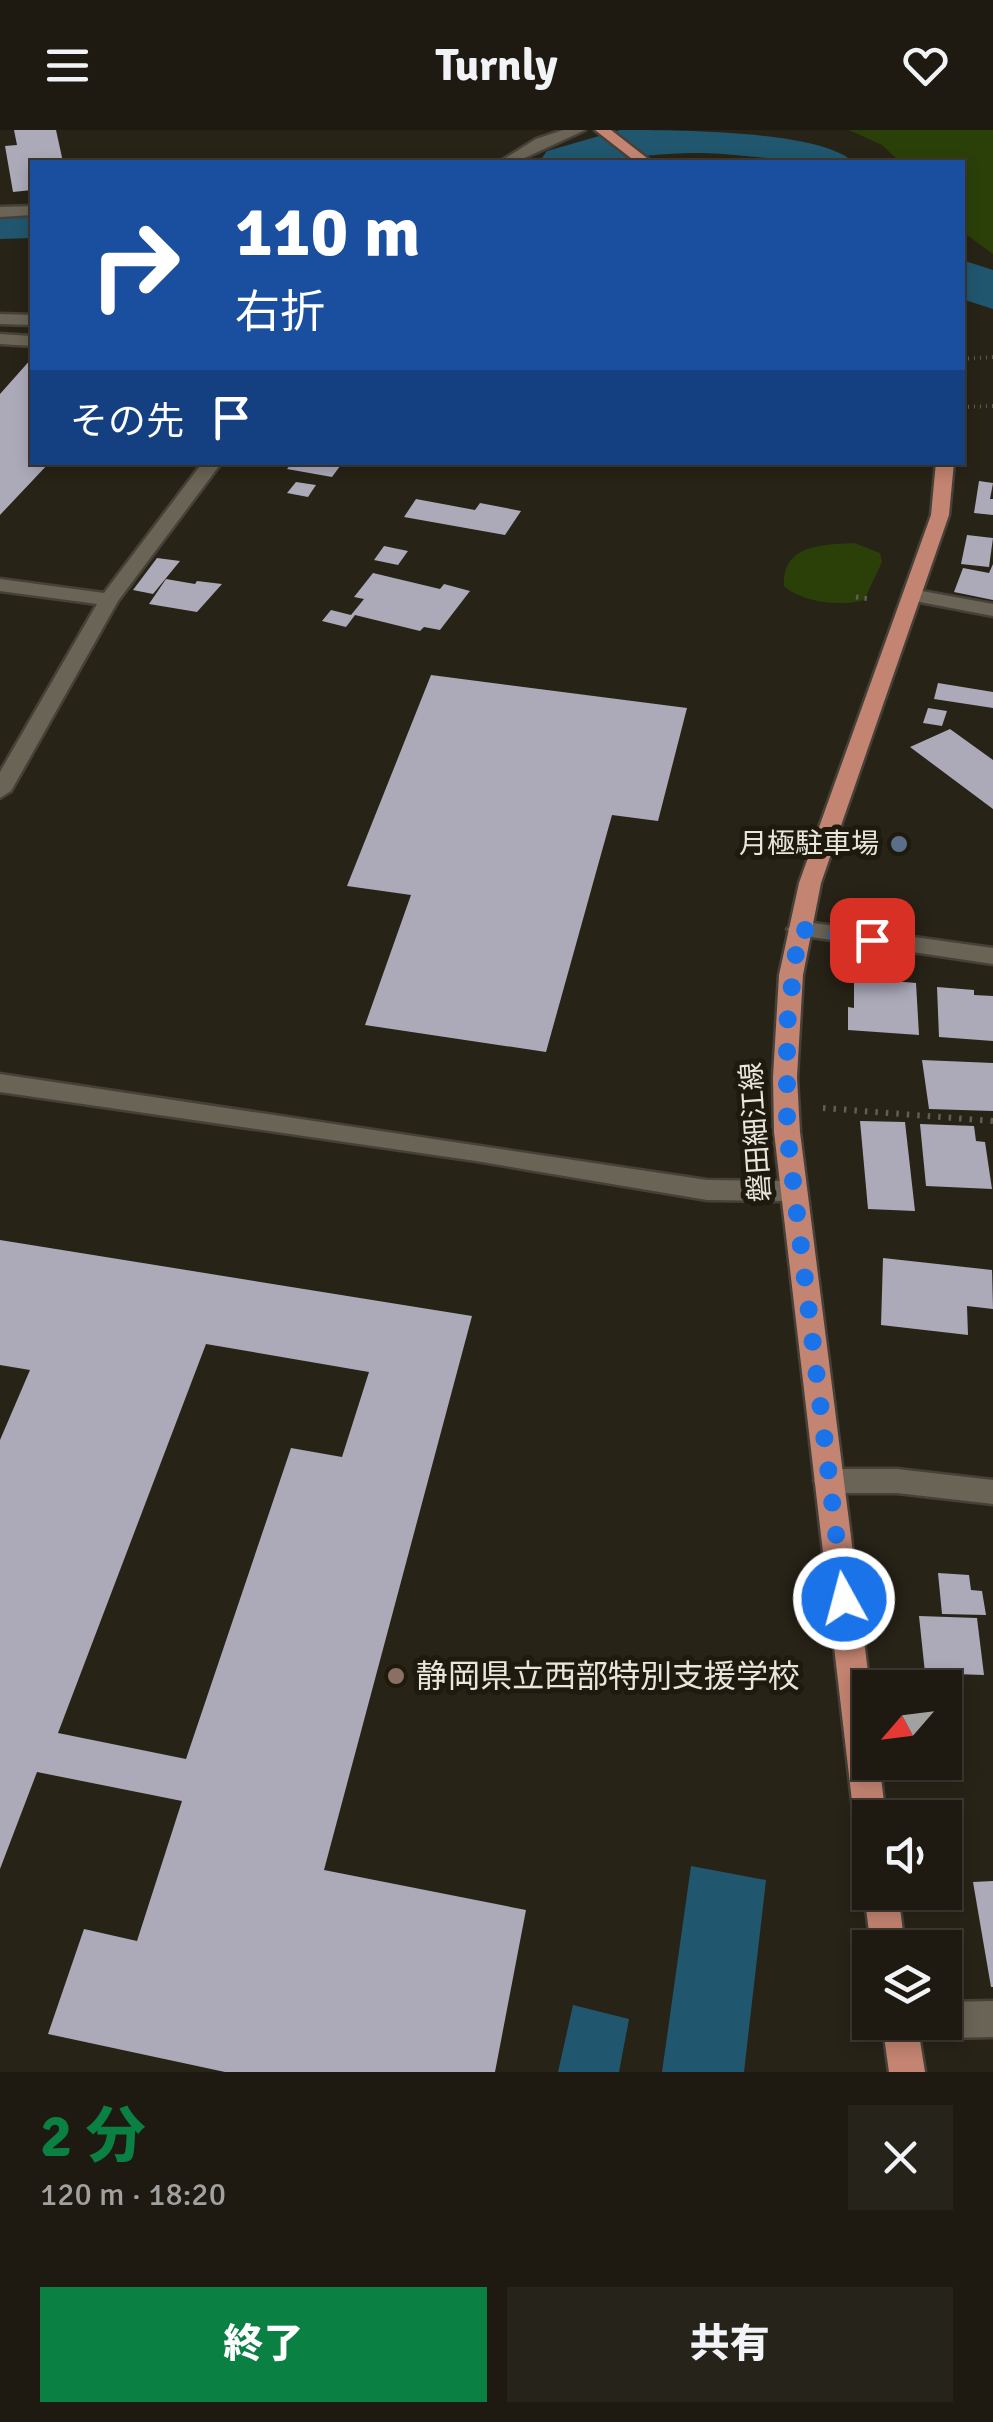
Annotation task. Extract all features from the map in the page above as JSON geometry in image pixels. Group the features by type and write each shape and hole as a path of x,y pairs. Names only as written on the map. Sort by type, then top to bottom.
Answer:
{"main road":[{"path":"605,133 641,160"},
{"name":"磐田細江線","path":"868,1800 794,1191 787,1107 787,1025 799,929 823,840 940,516 945,465"},
{"path":"902,2040 906,2072"}],"street":[{"path":"510,160 541,142 578,130"},
{"path":"0,212 30,212"},
{"path":"0,319 30,320"},
{"path":"0,338 30,341"},
{"path":"0,791 109,600 211,465"},
{"path":"0,585 109,600"},
{"path":"912,596 993,610"},
{"path":"799,929 993,956"},
{"path":"0,1083 476,1152 707,1190 794,1191"},
{"path":"829,1480 993,1492"},
{"path":"962,2020 993,2019"}],"path":[{"path":"965,359 993,357"},
{"path":"965,407 993,406"},
{"path":"856,597 871,599"},
{"path":"787,1107 993,1121"}],"green space":[{"path":"849,130 993,130 993,254 965,233 965,160 898,160 882,145"},
{"path":"854,543 880,553 882,562 864,600 822,602 784,586 785,572 797,554 818,546"}],"water":[{"path":"691,1866 766,1880 744,2072 662,2072"},
{"path":"573,2005 629,2019 619,2072 558,2072"}],"building":[{"path":"14,130 56,130 63,160 30,160 30,190 13,192 5,146 17,145"},
{"path":"30,360 30,465 47,465 0,515 0,394"},
{"path":"290,465 341,465 332,477 287,469"},
{"path":"979,481 993,483 993,515 974,513"},
{"path":"296,482 316,485 308,497 287,493"},
{"path":"416,499 475,510 480,503 521,511 505,535 404,517"},
{"path":"967,535 993,538 989,567 961,564"},
{"path":"384,546 408,551 398,565 374,560"},
{"path":"157,558 180,561 153,594 133,590"},
{"path":"993,564 993,600 954,592 963,568 989,573"},
{"path":"373,573 440,589 444,584 470,591 440,630 424,627 420,631 355,615 346,627 322,621 331,610 351,615 364,599 354,597"},
{"path":"166,579 222,584 197,612 149,604"},
{"path":"431,675 687,708 658,821 612,815 546,1052 365,1025 411,895 347,886"},
{"path":"938,683 993,692 993,708 934,699"},
{"path":"928,708 947,711 942,726 923,723"},
{"path":"950,729 993,760 993,809 910,747"},
{"path":"854,966 879,968 880,980 916,983 919,1035 848,1030 848,1007 854,1008"},
{"path":"937,987 993,996 993,1041 939,1037"},
{"path":"922,1060 993,1063 993,1111 929,1109"},
{"path":"860,1121 905,1122 915,1211 868,1209"},
{"path":"920,1124 974,1126 976,1141 985,1142 992,1189 926,1186"},
{"path":"0,1240 472,1316 324,1870 526,1910 495,2072 225,2072 48,2034 84,1929 137,1941 182,1801 37,1772 0,1869 0,1440 30,1370 0,1365","holes":["206,1344 369,1372 342,1457 291,1448 186,1759 58,1733"]},
{"path":"883,1258 992,1270 993,1309 967,1306 968,1335 881,1325"},
{"path":"938,1573 969,1575 971,1590 982,1591 986,1615 942,1614"},
{"path":"919,1616 977,1618 984,1675 962,1674 962,1670 925,1670"},
{"path":"993,1881 993,1987 991,1987 973,1882"}],"waterway":[{"path":"571,160 625,144 696,138 767,144 821,160"},
{"path":"0,223 30,222"},
{"path":"965,278 993,292"}],"place":[{"name":"月極駐車場","path":"899,844"},
{"name":"静岡県立西部特別支援学校","path":"396,1676"}],"route":[{"path":"844,1599 787,1132 787,1025 799,929 872,940"}]}
